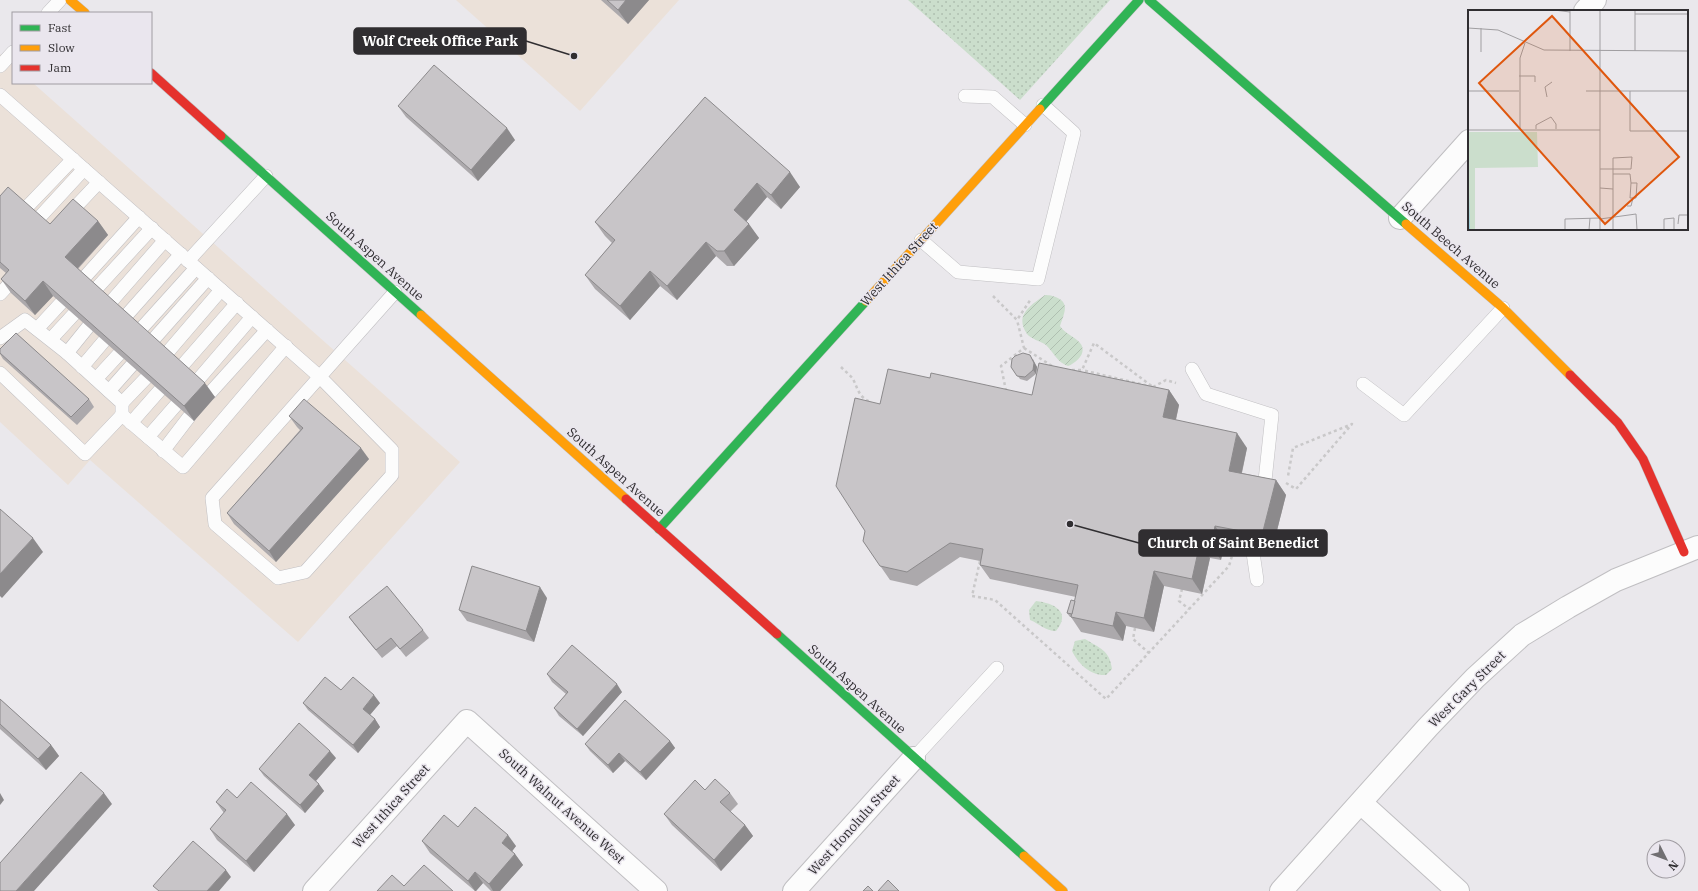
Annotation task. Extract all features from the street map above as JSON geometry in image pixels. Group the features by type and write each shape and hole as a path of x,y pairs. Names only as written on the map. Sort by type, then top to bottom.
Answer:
{"street":[{"path":"70,0 83,12"},
{"name":"West Ithica Street","path":"659,529 1139,0"},
{"name":"South Beech Avenue","path":"1149,0 1503,308 1618,423 1643,459 1691,549"},
{"path":"1586,10 1595,0"},
{"name":"South Aspen Avenue","path":"152,74 1063,891"},
{"path":"1400,218 1468,142"},
{"name":"West Gary Street","path":"1281,891 1475,678 1522,635 1568,606 1616,580 1691,549"},
{"name":"West Ithica Street","path":"314,891 468,720"},
{"name":"South Walnut Avenue West","path":"468,720 656,891"},
{"name":"West Honolulu Street","path":"794,891 914,758"},
{"path":"1361,803 1458,891"}],"lane":[{"path":"49,12 60,0"},
{"path":"0,66 12,53"},
{"path":"0,94 286,346 320,377 392,450 392,475 304,572 278,578 215,524 212,498 320,377 395,292"},
{"path":"965,96 993,96 1025,126"},
{"path":"921,240 958,272 1038,279 1074,133 1043,105"},
{"path":"26,208 73,159"},
{"path":"38,219 84,169"},
{"path":"125,317 188,261 266,176"},
{"path":"58,226 99,182"},
{"path":"84,279 139,217"},
{"path":"96,290 152,228"},
{"path":"110,303 165,240"},
{"path":"140,330 188,261"},
{"path":"152,341 208,278"},
{"path":"0,294 13,280"},
{"path":"167,354 222,290"},
{"path":"37,329 61,303"},
{"path":"181,367 237,303"},
{"path":"1363,384 1404,415 1503,308"},
{"path":"51,339 74,314"},
{"path":"197,381 252,317"},
{"path":"0,338 25,320 51,339 109,391 125,413 148,437 182,467 286,346"},
{"path":"67,353 88,327"},
{"path":"210,393 267,330"},
{"path":"82,367 104,341"},
{"path":"96,379 119,354"},
{"path":"109,391 132,365"},
{"path":"1192,369 1206,394 1272,415 1265,484"},
{"path":"0,373 85,454 125,413 160,390"},
{"path":"125,413 146,378"},
{"path":"148,437 176,405"},
{"path":"163,451 189,416"},
{"path":"1252,546 1257,580"},
{"path":"914,758 997,668"}],"path":[{"path":"1018,320 1024,348 1057,370"},
{"path":"1082,370 1094,343 1153,387"},
{"path":"1006,394 1002,366 1024,348"},
{"path":"841,367 852,378 856,389 865,400 874,404"},
{"path":"1070,370 1082,370 1153,387 1166,380 1175,382 1179,388"},
{"path":"1265,484 1286,483 1296,489 1352,424 1293,448 1286,483"},
{"path":"980,561 972,596 995,600 1106,699 1229,566 1232,554"},
{"path":"1182,589 1179,601 1190,609"},
{"path":"1135,628 1133,639 1149,653"}],"shaded area":[{"path":"456,0 679,0 580,111"},
{"path":"0,54 12,64 12,84 34,84 460,462 298,642 90,460 68,485 0,422"}],"green space":[{"path":"908,0 1110,0 1020,100"},
{"path":"1045,295 1054,296 1062,301 1065,309 1060,326 1081,344 1083,352 1079,359 1068,366 1058,360 1046,345 1029,336 1023,327 1022,321 1026,311"},
{"path":"1036,601 1049,604 1059,610 1062,619 1056,631 1046,629 1030,620 1029,610"},
{"path":"1085,639 1103,650 1109,658 1112,669 1106,675 1095,674 1081,665 1072,651 1075,641"}],"building":[{"path":"607,0 626,0 618,10"},
{"path":"434,65 507,128 471,170 398,106"},
{"path":"705,97 790,172 771,195 757,183 734,210 749,224 724,251 717,251 706,242 667,286 650,271 620,306 585,275 615,240 595,222"},
{"path":"8,187 50,224 73,199 98,221 65,257 205,383 184,406 43,281 25,301 1,279 9,270 0,262 0,196"},
{"path":"16,333 89,399 71,417 0,353 0,349"},
{"path":"1023,353 1030,355 1034,363 1033,370 1025,377 1017,376 1011,367 1012,359"},
{"path":"1039,363 1169,390 1163,417 1237,433 1229,471 1276,480 1262,535 1215,526 1211,546 1200,543 1192,579 1154,571 1144,618 1116,612 1113,626 1071,617 1078,585 980,565 983,549 950,543 907,572 880,566 863,541 865,531 836,486 855,398 880,404 888,369 930,378 931,373 1032,395"},
{"path":"304,399 361,448 269,551 227,513 303,428 289,416"},
{"path":"0,509 33,538 0,574"},
{"path":"472,566 540,587 526,631 459,610"},
{"path":"387,586 423,630 400,649 391,638 376,650 349,617"},
{"path":"1071,600 1075,601 1072,614 1067,613"},
{"path":"572,645 617,684 577,729 554,708 568,692 547,674"},
{"path":"325,677 341,690 353,677 374,695 363,709 375,719 353,745 303,703"},
{"path":"0,699 51,745 38,759 0,724"},
{"path":"625,700 670,741 640,772 619,753 608,765 585,744"},
{"path":"299,723 330,751 309,775 319,784 300,805 259,769"},
{"path":"81,772 104,793 16,891 0,891 0,863"},
{"path":"715,779 730,793 720,802 745,825 714,860 664,814 695,780 705,790"},
{"path":"251,782 287,814 246,861 210,829 226,810 216,802 227,789 237,798"},
{"path":"475,807 508,835 502,843 515,854 489,884 475,872 468,881 422,841 444,815 458,827"},
{"path":"193,841 226,870 207,891 159,891 153,886"},
{"path":"424,865 453,891 377,891 392,875 404,886"},
{"path":"888,880 899,891 878,891"},
{"path":"868,886 873,891 863,891"}],"traffic: fast":[{"path":"1040,109 1139,0"},
{"path":"1149,0 1406,224"},
{"path":"221,136 421,315"},
{"path":"659,529 866,301"},
{"path":"777,634 1024,856"}],"traffic: slow":[{"path":"70,0 84,12"},
{"path":"866,301 1040,109"},
{"path":"1406,224 1503,308 1570,375"},
{"path":"421,315 626,499"},
{"path":"1024,856 1063,891"}],"traffic: jam":[{"path":"152,74 221,136"},
{"path":"1570,375 1618,423 1643,459 1684,552"},
{"path":"626,499 777,634"}],"place":[{"name":"Wolf Creek Office Park","path":"574,56"},
{"name":"Church of Saint Benedict","path":"1070,524"}]}
